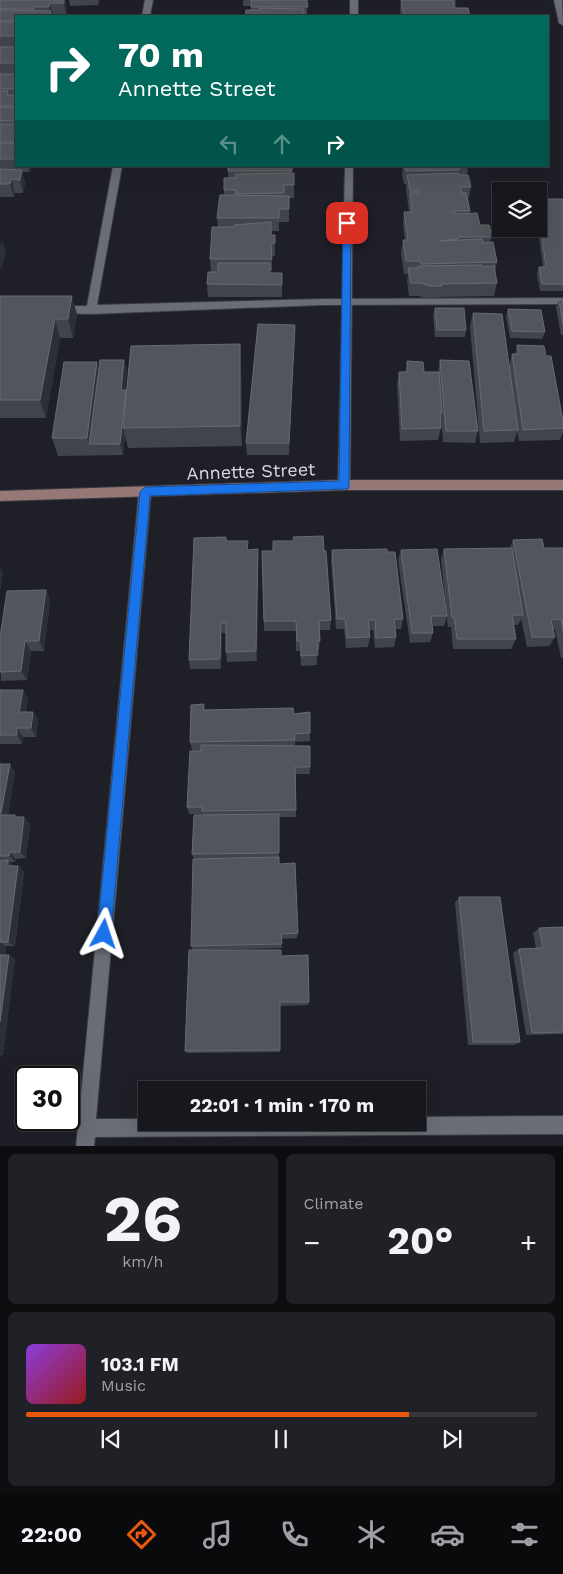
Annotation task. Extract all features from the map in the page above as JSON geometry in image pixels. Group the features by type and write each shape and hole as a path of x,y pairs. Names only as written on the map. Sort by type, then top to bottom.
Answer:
{"street":[{"path":"146,15 148,0"},
{"path":"354,0 354,15"},
{"path":"558,0 563,23"},
{"path":"92,310 118,167"},
{"path":"344,486 349,167"},
{"path":"46,310 346,302 563,301"},
{"name":"Annette Street","path":"0,496 344,486 563,485"},
{"path":"85,1146 145,492"},
{"path":"86,1128 563,1125"}],"building":[{"path":"0,0 64,0 64,3 50,3 49,7 34,7 34,9 0,9"},
{"path":"251,0 307,0 308,7 251,7"},
{"path":"401,0 453,0 455,8 468,8 470,15 404,15"},
{"path":"260,8 304,9 304,15 245,15 246,10 259,10"},
{"path":"0,10 51,11 50,15 15,15 15,21 0,21"},
{"path":"0,22 15,22 15,36 0,36"},
{"path":"0,47 15,47 15,63 0,63"},
{"path":"0,74 15,74 15,89 0,89"},
{"path":"0,91 8,91 7,95 15,95 15,106 0,106"},
{"path":"0,107 15,107 15,121 0,121"},
{"path":"0,124 15,124 15,142 0,142"},
{"path":"0,143 15,143 15,159 0,159"},
{"path":"228,167 292,167 292,171 228,171"},
{"path":"405,167 459,167 459,170 406,171"},
{"path":"0,169 22,170 20,180 11,179 10,184 0,184"},
{"path":"294,173 294,185 284,185 284,193 235,194 236,190 224,190 224,178 236,178 236,174"},
{"path":"458,173 459,175 468,175 471,187 461,187 462,193 466,193 470,211 452,211 456,214 477,213 480,225 489,225 492,237 460,237 440,241 482,239 483,243 493,242 497,262 421,264 420,261 406,261 403,240 408,240 404,212 412,212 410,193 419,193 419,191 410,191 407,175"},
{"path":"220,195 289,196 289,209 279,209 279,218 217,218"},
{"path":"547,199 563,199 563,284 542,284 539,267 546,267 542,237 547,237"},
{"path":"271,222 271,235 275,235 275,243 271,243 272,259 210,259 212,227 234,227 234,225"},
{"path":"218,263 270,263 270,273 282,273 282,285 207,284 208,272 218,272"},
{"path":"482,265 482,267 494,266 497,283 441,284 442,286 430,286 421,283 411,283 408,268 418,268 418,266"},
{"path":"0,296 72,296 68,319 55,319 40,400 0,400"},
{"path":"559,300 563,300 563,325"},
{"path":"435,308 464,308 466,330 437,330"},
{"path":"508,309 541,310 545,332 512,331"},
{"path":"473,313 502,314 518,430 484,431"},
{"path":"258,324 295,325 289,443 246,443"},
{"path":"240,344 240,426 123,428 131,346"},
{"path":"517,345 544,346 546,356 551,356 563,428 523,430 512,354 519,354"},
{"path":"100,360 124,360 121,390 126,390 120,444 89,444"},
{"path":"440,360 469,361 478,431 446,431"},
{"path":"407,361 423,362 424,372 439,372 442,413 440,412 441,428 402,429 399,372 408,372"},
{"path":"64,362 97,362 87,438 52,438"},
{"path":"323,536 324,551 326,551 331,620 319,621 320,641 317,641 318,655 301,656 301,641 297,641 296,621 264,621 262,551 273,551 273,541 294,541 293,537"},
{"path":"226,537 226,541 248,541 247,550 258,549 256,651 226,652 226,623 221,623 220,659 189,660 194,538"},
{"path":"542,539 544,548 563,548 563,631 561,619 551,620 555,637 532,637 513,540"},
{"path":"512,548 523,615 512,615 516,639 457,639 454,617 452,617 444,549"},
{"path":"387,549 387,552 395,552 403,619 394,619 396,637 376,638 375,620 368,620 370,637 347,638 345,619 337,619 332,550"},
{"path":"437,549 447,616 431,616 433,633 412,633 401,550"},
{"path":"46,590 39,641 25,641 21,671 0,672 0,637 7,591"},
{"path":"0,690 23,690 19,712 33,712 31,728 17,728 17,735 0,735"},
{"path":"204,704 203,710 293,708 294,714 310,712 310,733 294,734 295,740 190,742 191,705"},
{"path":"201,745 310,746 310,767 295,767 296,810 202,811 202,807 187,807 190,751 201,751"},
{"path":"0,764 10,764 1,813 0,813"},
{"path":"279,814 279,853 192,854 194,815"},
{"path":"0,815 24,817 20,852 10,852 9,856 0,856"},
{"path":"279,857 279,864 295,863 298,933 281,934 282,944 191,946 193,859"},
{"path":"8,860 8,866 18,866 8,942 0,942 0,861"},
{"path":"459,897 500,897 520,1042 473,1042"},
{"path":"563,927 563,1032 532,1033 519,949 543,948 539,928"},
{"path":"189,950 281,950 281,956 308,955 309,1002 280,1002 280,1050 185,1051"},
{"path":"0,955 9,955 0,1022"}],"route":[{"path":"104,934 145,492 344,486 347,223"}]}
